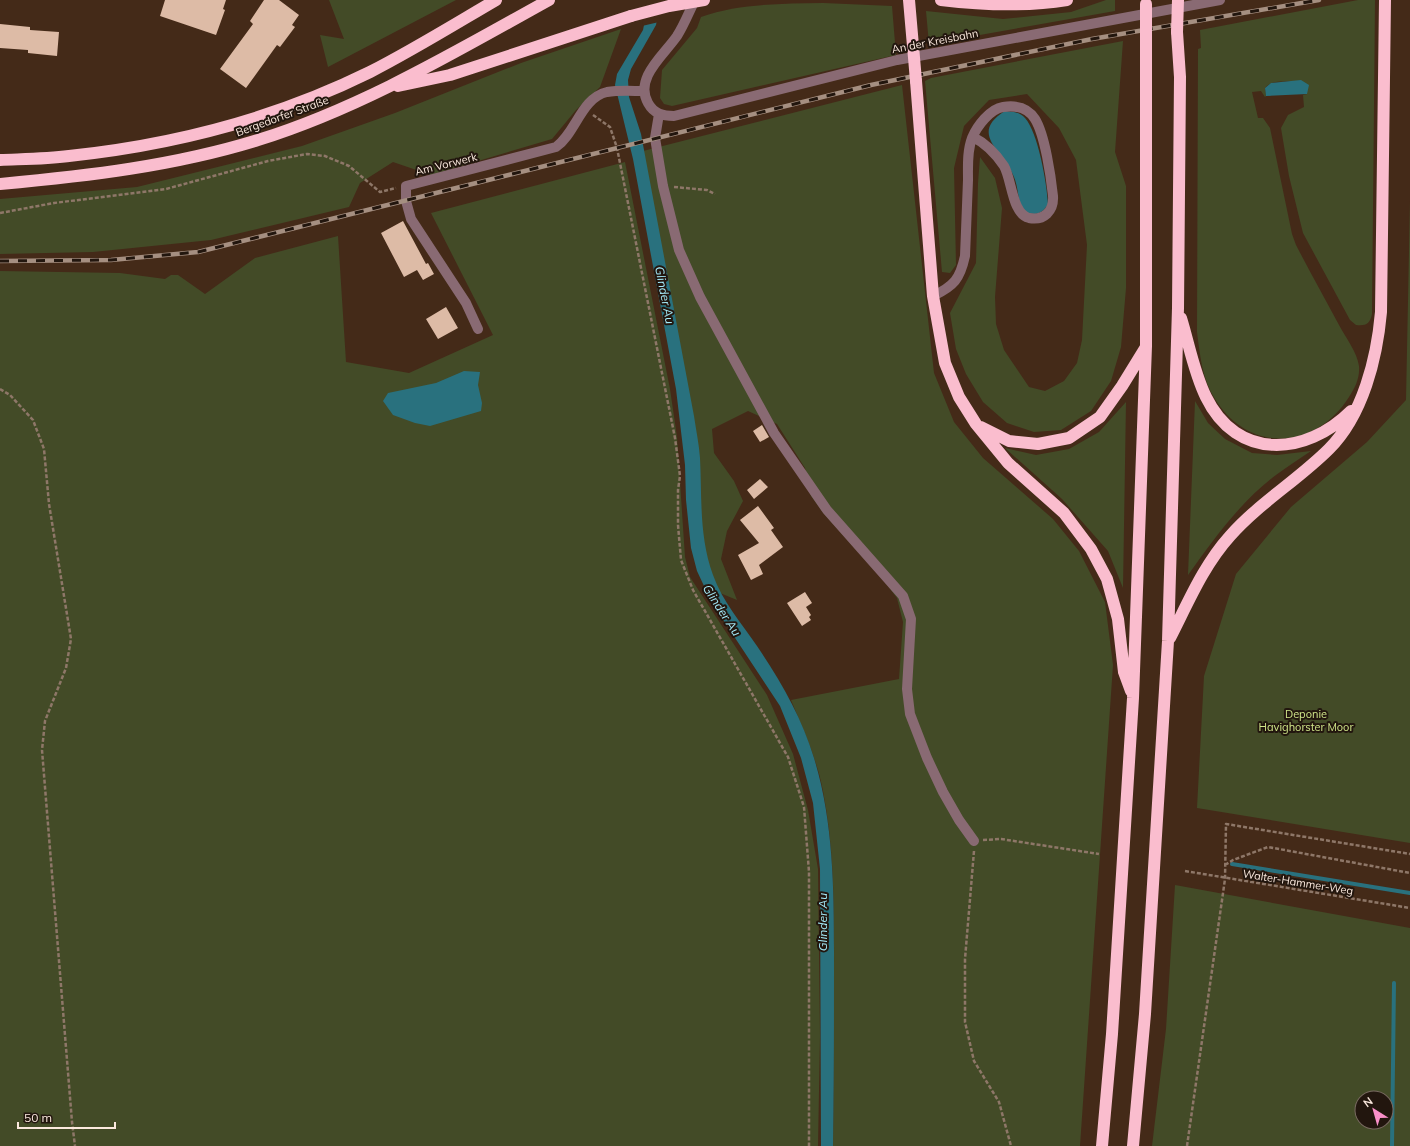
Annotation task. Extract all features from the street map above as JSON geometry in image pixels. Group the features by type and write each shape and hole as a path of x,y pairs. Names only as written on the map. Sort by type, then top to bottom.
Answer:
{"highway":[{"name":"Bergedorfer Straße","path":"0,160 69,156 99,152 159,143 225,127 301,101 370,72 496,0"},
{"name":"Bergedorfer Straße","path":"0,184 121,171 211,152 258,140 293,128 385,89 549,0"},
{"path":"385,89 450,75 631,16 669,6 704,0"},
{"path":"909,0 933,296 945,363 959,397 976,424 1008,463 1064,513 1091,549 1107,579 1118,619 1124,672 1134,698"},
{"path":"941,0 1014,5 1042,4 1067,0"},
{"path":"1133,1146 1146,1014 1168,641 1178,308 1180,77 1177,32 1178,0"},
{"path":"1168,641 1211,559 1229,537 1249,516 1329,449 1341,436 1356,406 1374,363 1381,312 1385,0"},
{"path":"1102,1146 1112,1034 1134,698 1146,346 1146,2"},
{"path":"1178,308 1206,397 1224,423 1241,436 1253,442 1280,446 1308,440 1335,425 1356,406"},
{"path":"976,424 1009,441 1038,444 1069,438 1100,417 1122,386 1146,346"}],"street":[{"path":"695,0 677,36 652,69 644,91 650,107 659,114 655,138 663,186 682,256 700,297 774,433 827,510 903,596 911,619 907,688 910,714 927,758 943,792 959,820 974,840"},
{"name":"An der Kreisbahn","path":"659,114 674,116 897,60 1220,0"},
{"name":"Am Vorwerk","path":"478,329 466,303 411,219 406,201 406,186 556,147 569,135 584,110 600,95 614,91 644,91"},
{"path":"933,296 949,289 962,271 966,256 969,155 973,136 989,115 1001,107 1014,105 1024,109 1035,119 1048,164 1053,198 1052,208 1048,215 1037,219 1027,218 1020,214 1017,209 1010,180 1004,166 982,142 973,136"}],"path":[{"path":"584,110 598,117 610,127 617,148 676,446 680,476 678,490 678,525 681,560 693,590 788,757 804,807 809,872 809,1146"},
{"path":"0,213 54,203 166,189 268,161 307,154 325,156 349,166 380,192 406,186"},
{"path":"663,186 707,190 715,194"},
{"path":"0,389 10,395 33,420 44,449 49,504 71,639 66,668 45,721 42,750 75,1146"},
{"path":"1187,1146 1225,879 1226,824 1410,854"},
{"path":"1011,1146 1000,1102 974,1061 965,1022 965,959 974,840 1001,839 1098,854"},
{"path":"1225,865 1233,860 1268,847 1410,873"},
{"name":"Walter-Hammer-Weg","path":"1185,871 1225,879 1410,908"}],"green space":[{"path":"329,0 456,0 328,67 320,35 344,39"},
{"path":"1106,0 1115,0 1115,11 929,44 926,11 1003,19 1071,12"},
{"path":"1358,0 1375,0 1372,314 1367,324 1356,325 1350,320 1303,233 1289,176 1281,128 1288,115 1304,107 1303,95 1307,94 1291,81 1277,82 1267,85 1265,88 1265,97 1261,91 1252,92 1258,118 1263,118 1270,128 1292,234 1296,245 1354,350 1359,366 1357,383 1349,397 1335,415 1318,428 1300,436 1282,438 1263,436 1245,429 1229,417 1215,399 1207,383 1201,358 1197,332 1198,49 1201,48 1200,30"},
{"path":"823,3 892,6 896,55 672,106 664,104 660,98 662,70 697,28 701,17 731,9 761,5"},
{"path":"621,29 600,87 576,110 552,139 431,175 393,162 360,183 349,207 211,240 93,252 0,254 0,199 137,187 302,146 395,113 521,63"},
{"path":"1123,41 1115,152 1126,186 1126,288 1121,347 1111,381 1091,411 1061,430 1034,432 1007,423 983,402 966,374 956,349 950,313 976,263 980,157 995,178 1002,208 995,297 996,324 1004,350 1029,387 1045,391 1064,381 1077,363 1082,340 1087,245 1076,160 1059,128 1027,94 989,100 964,126 954,168 956,265 950,273 942,272 925,81 931,78"},
{"path":"902,85 934,373 954,422 983,458 1053,519 1079,551 1105,602 1113,665 1080,1146 833,1146 834,930 830,837 823,791 817,767 791,700 899,679 903,622 897,598 884,581 824,514 811,496 805,468 777,424 748,411 712,429 714,453 734,481 743,501 727,531 721,559 737,600 720,593 703,562 698,477 643,151"},
{"path":"625,162 670,389 677,437 685,557 690,577 767,695 793,754 808,810 818,869 820,1036 818,1146 0,1146 0,271 120,273 165,279 171,275 178,275 205,294 255,258 338,236 346,362 409,373 493,335 431,213"},
{"name":"Deponie Havighorster Moor","path":"1410,201 1410,843 1197,808 1204,676 1236,574 1291,507 1367,442 1406,400"},
{"path":"1195,401 1208,423 1225,439 1252,453 1277,455 1311,451 1276,475 1239,509 1188,575"},
{"path":"1126,402 1123,588 1108,551 1062,499 1005,448 1036,455 1069,449 1099,432"},
{"path":"1175,885 1410,928 1410,1146 1152,1146 1166,1029"}],"water":[{"name":"Glinder Au","path":"649,0 661,0 656,25 631,69 628,80 629,97 641,134 694,416 700,458 702,517 705,546 717,585 733,612 774,673 797,714 814,758 826,810 832,863 834,917 833,1146 821,1146 820,869 813,803 801,758 780,706 712,603 697,571 691,548 686,500 685,465 676,389 633,159 615,85 617,74 643,30"},
{"path":"1301,80 1309,85 1307,94 1266,96 1265,88 1271,83"},
{"path":"1005,111 1019,113 1025,118 1030,125 1038,146 1044,172 1048,204 1041,212 1036,214 1025,212 1022,208 1014,177 992,143 989,135 989,127 994,119"},
{"path":"464,371 480,372 478,385 482,403 481,411 430,426 415,423 393,415 383,401 388,393 436,383"}],"pier":[{"path":"647,0 663,0 659,22 642,26"}],"building":[{"path":"165,0 226,0 223,9 225,10 216,35 160,16"},
{"path":"264,0 279,0 299,15 292,25 295,27 280,47 277,45 246,88 220,69 253,24 250,21"},
{"path":"0,24 30,27 30,30 59,32 57,56 28,53 28,50 0,48"},
{"path":"403,221 426,264 428,263 434,274 423,280 417,270 404,277 381,233"},
{"path":"446,307 458,328 438,339 426,319"},
{"path":"762,425 769,437 760,442 753,431"},
{"path":"760,479 768,487 754,499 747,490"},
{"path":"758,506 774,528 771,530 783,547 759,565 763,574 751,580 738,555 759,543 740,520"},
{"path":"805,592 812,603 806,607 811,615 809,617 811,620 802,626 787,603"}],"waterway":[{"path":"1232,864 1410,893"},
{"path":"1392,1146 1394,983"}],"railway":[{"path":"0,261 111,260 198,252 871,85 1092,39 1319,0"}]}
